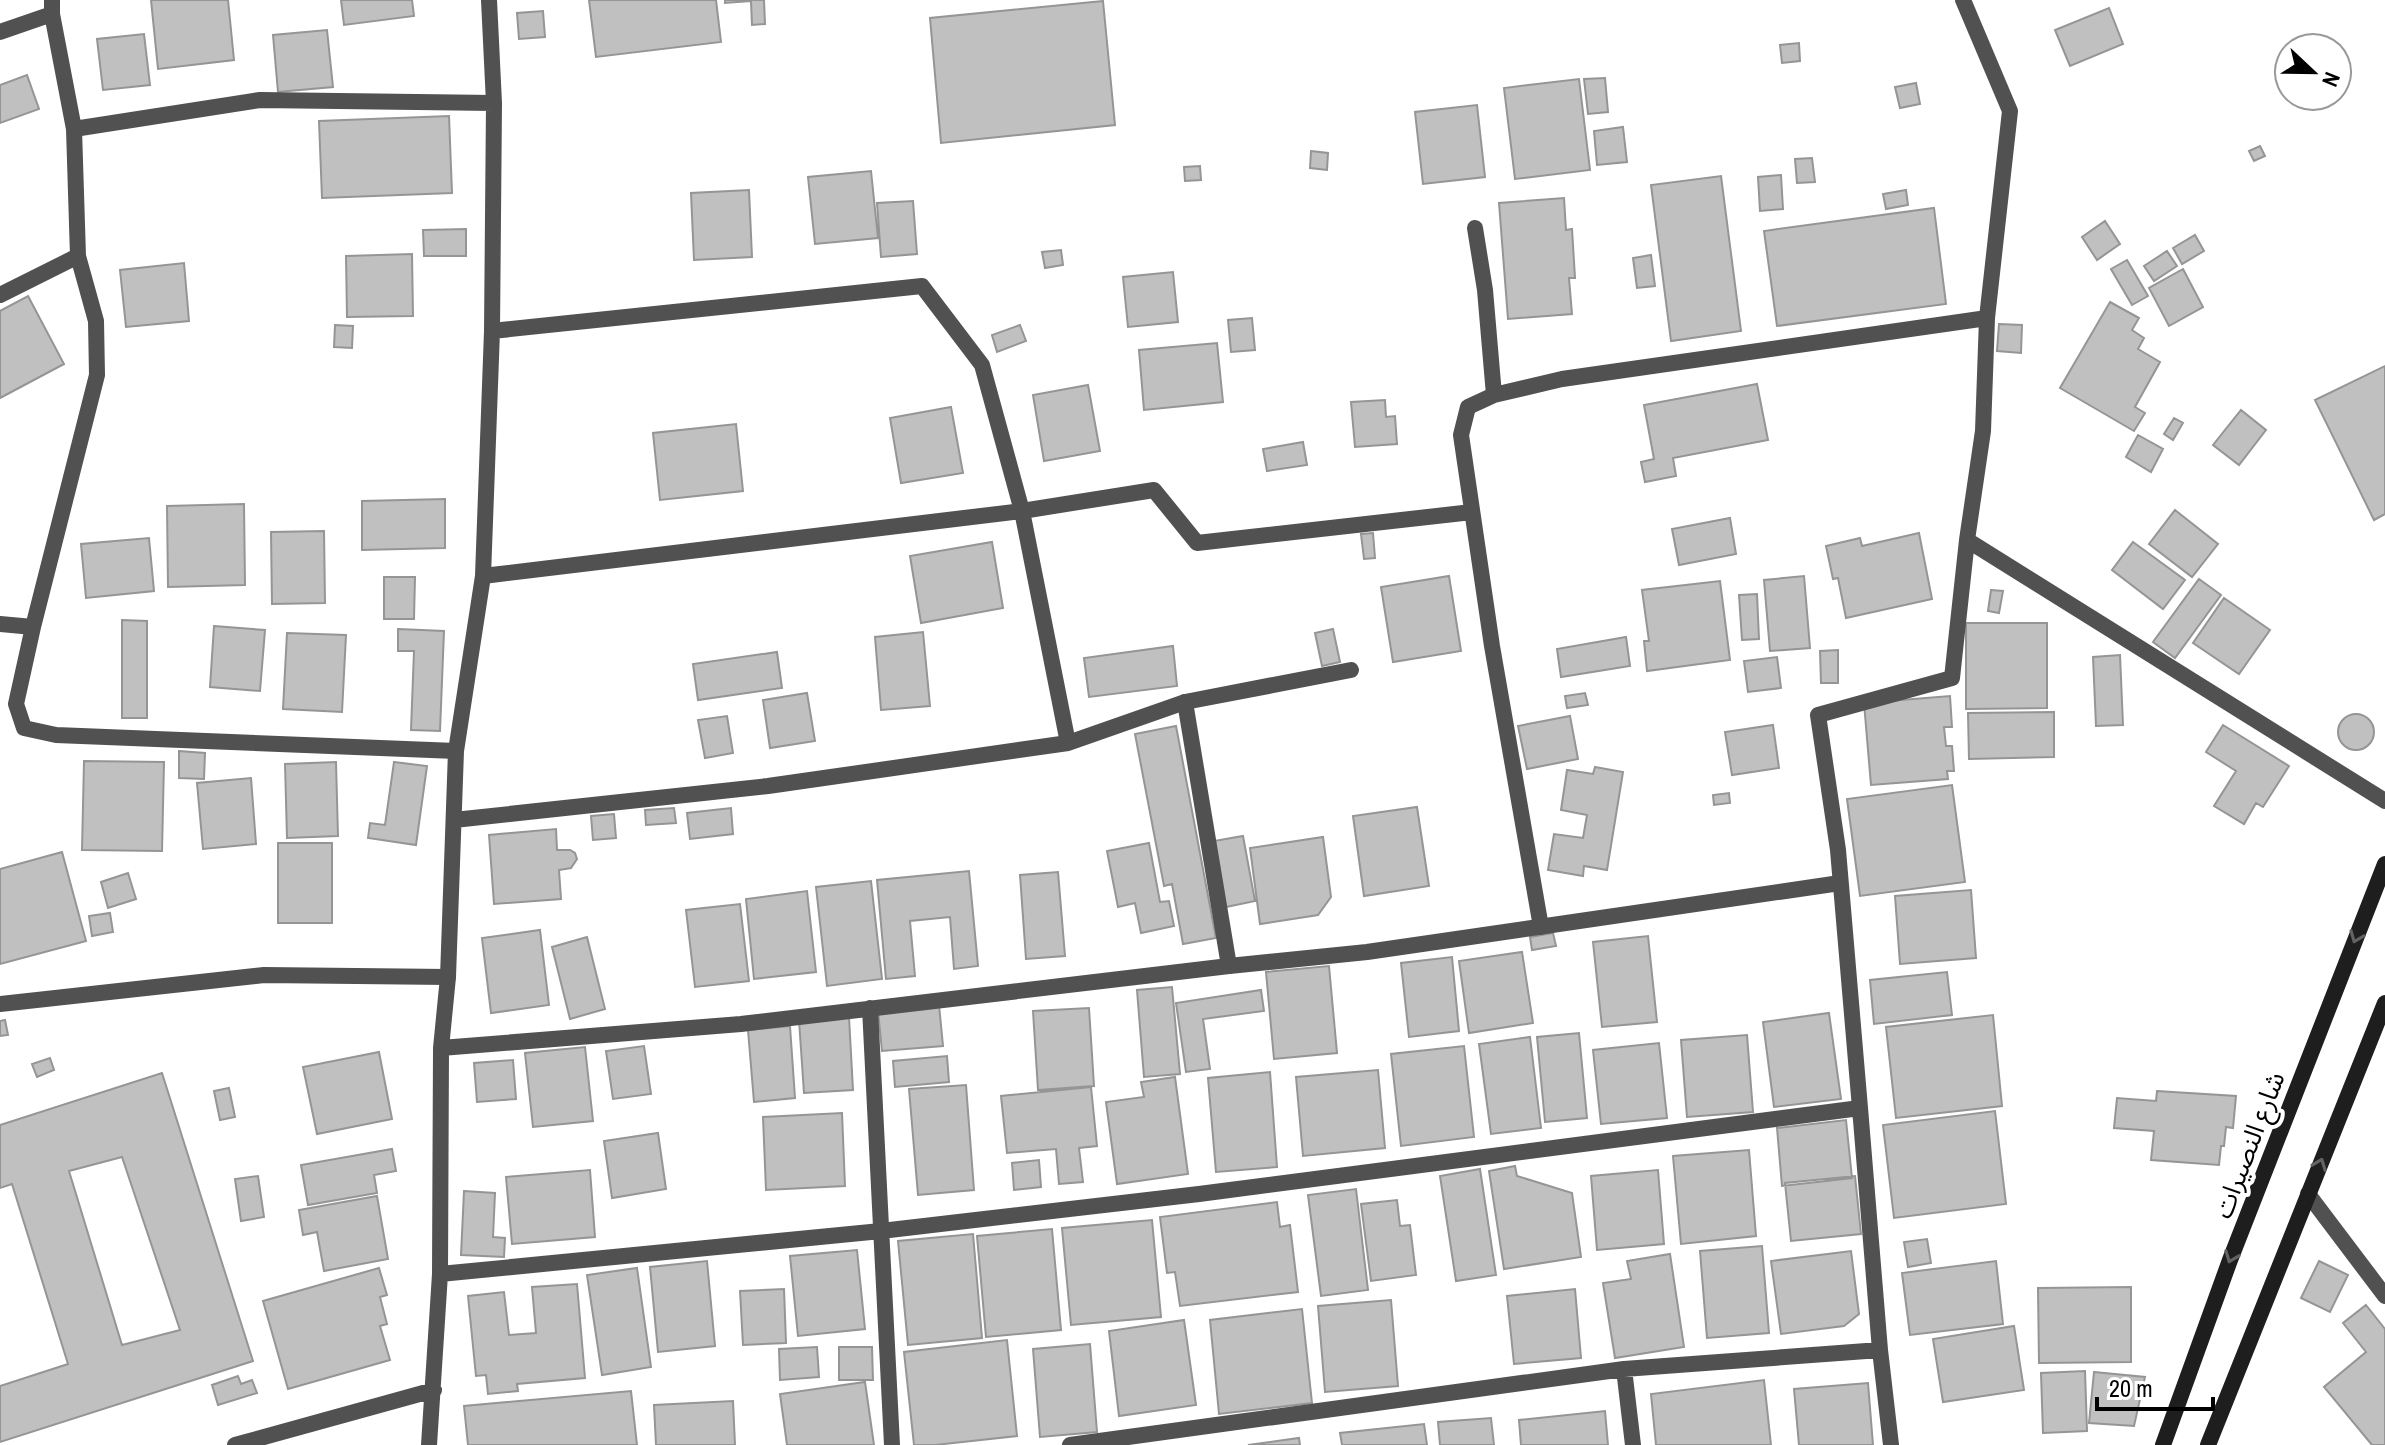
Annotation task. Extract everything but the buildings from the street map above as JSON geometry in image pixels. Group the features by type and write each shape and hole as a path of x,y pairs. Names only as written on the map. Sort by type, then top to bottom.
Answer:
{"main road":[{"name":"شارع النصيرات","path":"2163,1445 2230,1260 2385,864"},
{"path":"2208,1445 2385,1003"}],"street":[{"path":"429,1445 440,1274 441,1048 448,977 456,751 483,576 492,331 494,103 489,0"},
{"path":"1891,1445 1840,883 1818,715 1952,678 1983,431 1987,318 2010,111 1963,0"},
{"path":"0,32 52,7 74,129 78,256 96,321 97,375 16,704 24,728 56,735 456,751"},
{"path":"74,129 260,100 494,103"},
{"path":"1475,228 1485,290 1494,395"},
{"path":"0,295 78,256"},
{"path":"492,331 922,286 982,365 1022,511 1068,743"},
{"path":"1541,927 1492,646 1461,435 1468,407 1494,395 1562,379 1987,318"},
{"path":"483,576 1022,511 1154,490 1197,543 1472,512"},
{"path":"1967,540 2385,801"},
{"path":"0,624 33,627"},
{"path":"454,820 768,786 1068,743 1185,702 1351,670"},
{"path":"1185,702 1229,966"},
{"path":"441,1048 741,1024 1367,952 1840,883"},
{"path":"0,1004 264,975 448,977"},
{"path":"870,1008 892,1445"},
{"path":"440,1274 881,1231 1199,1194 1860,1108"},
{"path":"2308,1194 2385,1296"},
{"path":"1070,1445 1624,1369 1880,1350"},
{"path":"1624,1369 1633,1445"},
{"path":"235,1445 434,1390"}]}
